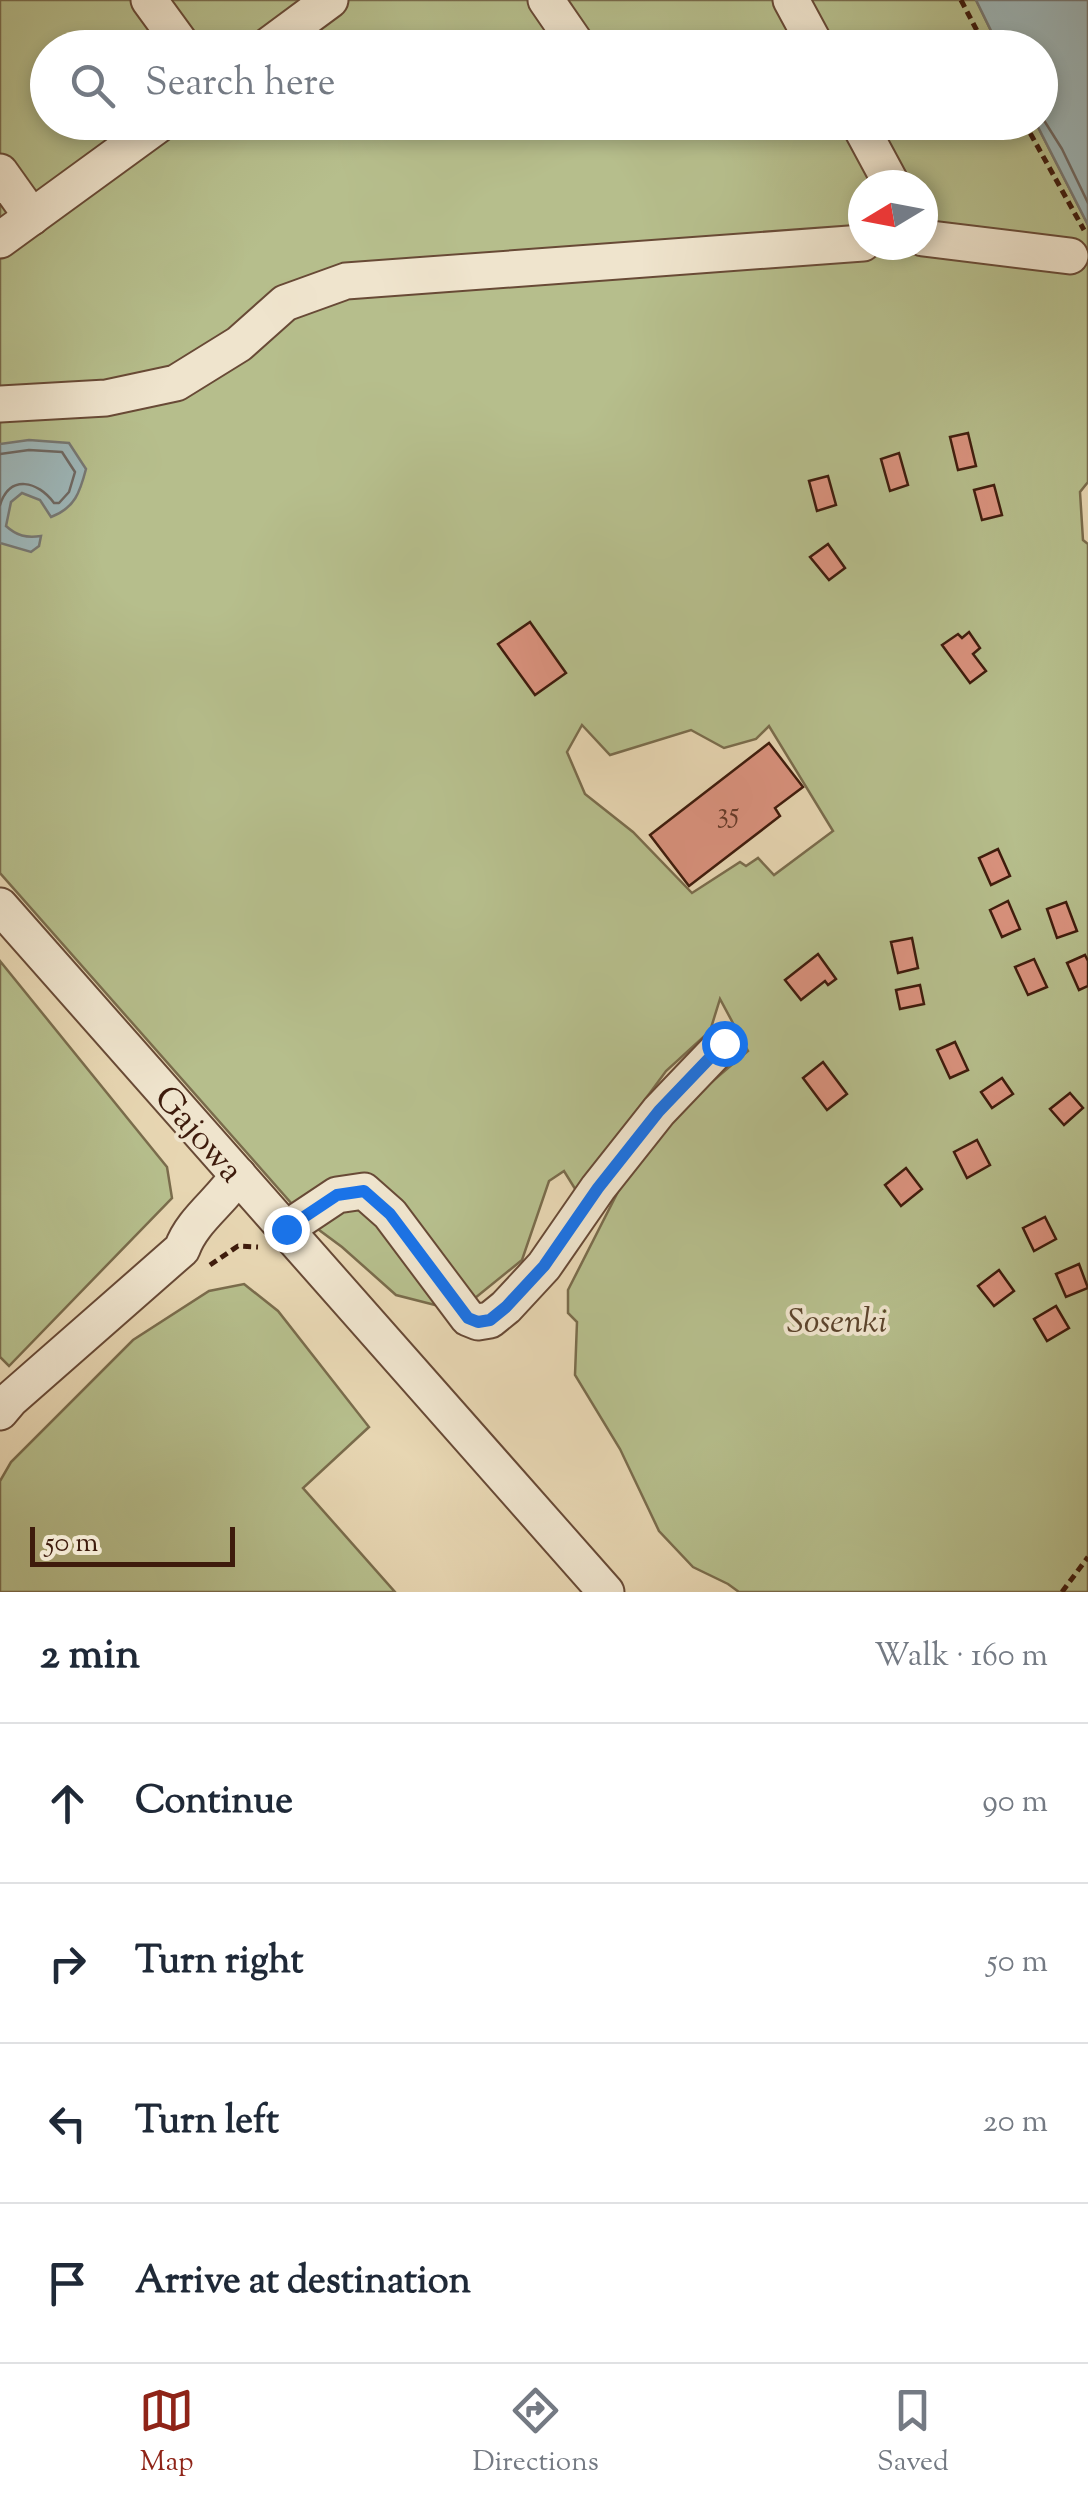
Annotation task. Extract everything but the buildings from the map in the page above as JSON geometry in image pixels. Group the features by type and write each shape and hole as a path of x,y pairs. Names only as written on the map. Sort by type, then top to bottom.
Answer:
{"street":[{"path":"148,0 170,30"},
{"path":"289,30 330,0"},
{"path":"546,0 567,30"},
{"path":"791,0 807,30"},
{"path":"0,240 137,140"},
{"path":"868,140 884,170"},
{"path":"0,172 32,217"},
{"path":"938,239 1079,247"},
{"path":"0,404 106,398 176,383 239,344 285,303 346,281 848,244"},
{"name":"Gajowa","path":"0,906 606,1592"},
{"path":"182,1248 196,1248 246,1213 276,1218 337,1195 364,1191 390,1214 468,1318 478,1322 490,1320 544,1266 598,1188 659,1111 724,1043"},
{"path":"0,1412 182,1248 186,1236 238,1175"}],"path":[{"path":"961,0 977,30"},
{"path":"1032,140 1079,247"},
{"path":"1062,1592 1088,1556"}],"green space":[{"name":"Sosenki","path":"0,0 976,0 991,30 30,30 30,140 1045,140 1088,225 1088,482 1080,492 1083,540 1088,544 1088,1592 739,1592 693,1567 659,1531 620,1449 575,1375 577,1322 568,1313 568,1290 626,1176 687,1103 748,1051 720,999 710,1031 666,1071 577,1192 564,1171 549,1181 522,1260 464,1307 435,1305 396,1295 307,1221 0,873","holes":["582,725 610,755 691,730 724,748 756,739 769,726 833,831 774,875 758,858 746,866 740,862 692,893 633,832 585,794 567,752"]},
{"path":"0,961 167,1167 172,1198 9,1366 0,1357"},
{"path":"244,1284 278,1311 369,1427 303,1488 395,1592 0,1592 0,1481 11,1462 133,1340 209,1291"}],"water":[{"path":"976,0 1088,0 1088,225 1045,140 1058,140 1058,30 991,30"},
{"path":"29,440 69,443 86,469 75,498 66,509 51,517 40,500 22,493 11,502 6,526 22,536 41,536 39,546 31,552 0,543 0,444"}],"route":[{"path":"286,1229 337,1195 364,1191 390,1214 468,1318 478,1322 490,1320 544,1266 598,1188 659,1111 724,1043"}]}
